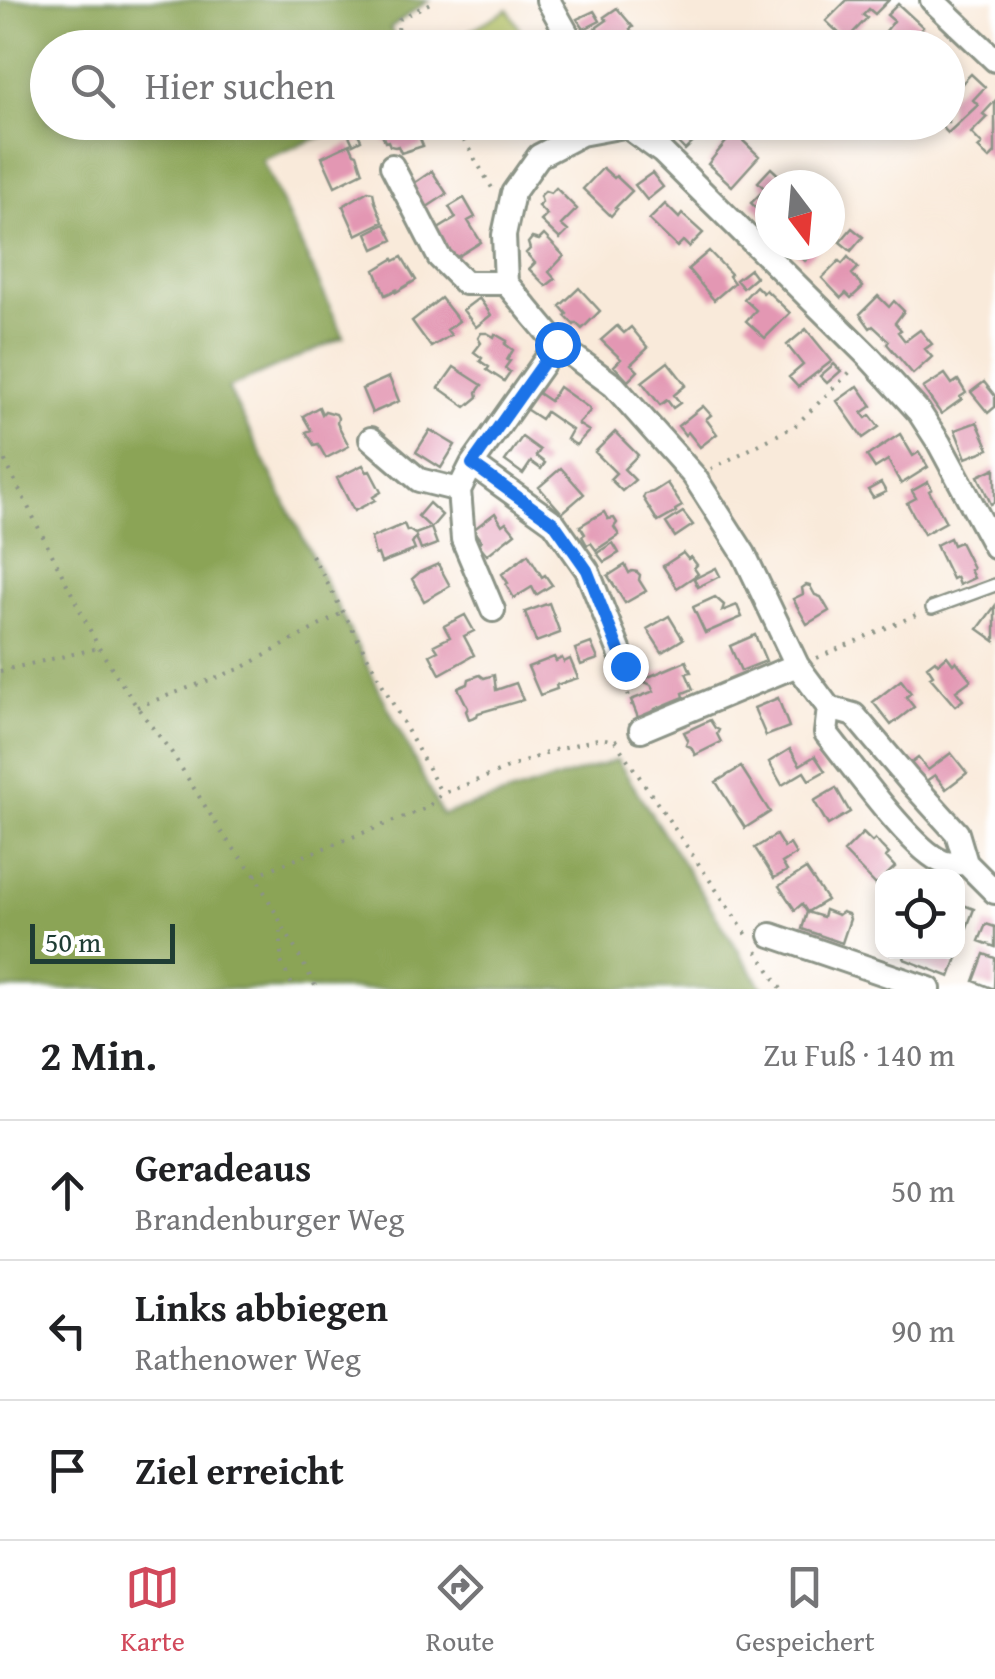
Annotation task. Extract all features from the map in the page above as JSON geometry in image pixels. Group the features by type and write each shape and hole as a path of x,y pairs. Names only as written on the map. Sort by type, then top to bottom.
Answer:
{"street":[{"path":"548,0 565,30"},
{"path":"932,0 964,30"},
{"path":"965,31 995,60"},
{"path":"570,140 539,156 513,193 504,236 506,283 557,344 614,386 694,476 744,554 797,666 829,708 854,714 957,832 966,863 995,892"},
{"path":"645,140 662,152 868,356 919,412 995,548"},
{"path":"392,166 439,258 466,283 506,283"},
{"path":"492,610 462,539 459,490 472,464 557,344"},
{"path":"371,440 419,480 459,490"},
{"path":"472,464 554,523 587,570 625,666"},
{"path":"641,730 797,666"},
{"path":"829,708 826,733 888,812 930,856 946,864 966,863"},
{"path":"771,935 929,989"}],"lane":[{"path":"932,608 995,585"}],"path":[{"path":"398,30 399,19 436,0"},
{"path":"464,140 492,188 510,204"},
{"path":"694,476 796,426 868,356"},
{"path":"0,450 99,648 255,875 317,989"},
{"path":"312,554 442,794"},
{"path":"797,666 932,608"},
{"path":"137,707 242,668 344,612"},
{"path":"0,671 99,648"},
{"path":"255,875 427,808 442,794 554,750 601,738 615,741 641,730 622,680 625,666"},
{"path":"615,741 781,989"},
{"path":"281,926 281,962 294,989"}],"green space":[{"path":"0,0 429,0 391,30 30,30 30,140 312,140 262,160 344,337 228,388 442,815 617,760 763,989 0,989"},
{"path":"508,9 520,30 472,30"}],"building":[{"path":"847,0 889,0 875,14 869,9 863,15 867,18 856,30 835,30 826,21"},
{"path":"898,4 923,27 887,30 894,21 887,15"},
{"path":"617,8 633,27 593,30 607,20 604,17"},
{"path":"594,11 600,21 584,29 577,19"},
{"path":"971,74 985,87 973,100 978,105 965,117 965,80"},
{"path":"995,101 995,153 989,159 971,133 987,117 983,114"},
{"path":"420,140 423,146 401,153 398,146 385,142"},
{"path":"675,140 696,140 685,150"},
{"path":"728,140 742,140 759,156 732,186 708,164"},
{"path":"350,144 363,172 335,186 322,157"},
{"path":"603,168 632,191 611,216 583,189"},
{"path":"432,171 447,194 424,209 410,186"},
{"path":"652,173 663,187 647,200 635,185"},
{"path":"556,188 577,209 561,225 568,231 560,239 541,221 547,215 538,206 545,191 551,193"},
{"path":"368,191 373,192 383,222 356,235 343,206"},
{"path":"464,198 475,217 468,221 481,242 452,260 435,231 456,218 449,207"},
{"path":"665,204 703,233 689,247 683,241 677,247 649,220"},
{"path":"385,224 393,240 374,249 367,233"},
{"path":"852,228 863,237 851,251 845,246 845,236"},
{"path":"544,235 564,256 549,272 555,279 546,286 529,269 535,263 526,253 532,238 539,240"},
{"path":"709,251 731,274 734,283 714,300 688,269"},
{"path":"402,257 416,280 385,295 375,270"},
{"path":"848,257 858,268 852,274 863,287 851,298 846,293 841,298 822,278"},
{"path":"750,269 756,277 743,288 736,280"},
{"path":"756,286 763,293 766,290 790,313 765,338 746,321 756,310 744,299"},
{"path":"579,288 600,311 582,329 565,316 560,306"},
{"path":"878,296 889,307 894,301 904,311 895,323 905,341 920,330 932,344 925,349 932,357 913,374 887,344 889,341 873,326 870,328 860,314"},
{"path":"441,298 459,321 447,330 451,335 431,347 412,321"},
{"path":"479,298 491,315 476,327 463,310"},
{"path":"617,326 624,333 631,327 648,348 631,364 638,371 628,381 614,366 621,359 601,340"},
{"path":"806,329 832,361 798,387 789,377 803,365 787,345"},
{"path":"481,333 494,337 495,334 513,350 505,368 510,372 504,381 487,370 489,367 474,352 481,343"},
{"path":"668,362 686,385 674,395 680,403 673,408 667,400 660,405 642,382"},
{"path":"834,364 841,371 827,383 820,376"},
{"path":"454,367 482,385 478,397 466,407 439,388"},
{"path":"945,374 952,384 958,380 966,393 941,414 923,388"},
{"path":"389,377 399,401 372,413 362,389"},
{"path":"984,382 995,396 995,407 988,413 971,392"},
{"path":"858,386 872,406 862,413 866,418 870,415 879,427 863,438 837,401"},
{"path":"559,387 590,411 578,424 589,431 576,445 567,439 572,430 546,412 541,419 524,408 535,391 550,401"},
{"path":"703,406 711,415 706,419 717,434 700,447 678,426"},
{"path":"319,407 322,414 336,414 349,446 326,458 306,432 311,430 303,416"},
{"path":"977,422 989,449 966,458 955,430"},
{"path":"430,430 455,445 441,468 416,452"},
{"path":"615,432 638,455 624,469 635,480 622,491 610,479 616,473 595,452"},
{"path":"900,434 913,456 919,452 928,467 901,484 888,460 875,468 867,456"},
{"path":"522,437 540,450 536,456 545,463 541,469 531,462 523,474 505,461"},
{"path":"363,465 381,492 373,497 375,500 354,511 337,478"},
{"path":"561,468 584,494 562,513 539,487"},
{"path":"995,468 995,502 991,504 978,476"},
{"path":"928,482 946,522 924,534 907,503 916,498 912,491"},
{"path":"667,483 682,506 658,522 643,498"},
{"path":"881,483 886,492 873,498 868,490"},
{"path":"429,503 442,515 431,528 418,516"},
{"path":"604,512 608,519 614,518 619,535 596,550 591,543 587,545 580,526"},
{"path":"683,512 693,525 675,537 666,523"},
{"path":"495,513 502,525 506,522 515,533 487,555 473,530"},
{"path":"404,524 407,531 415,534 431,528 437,544 421,550 416,537 412,543 415,550 381,563 371,538"},
{"path":"950,538 953,545 960,542 973,568 970,570 974,578 959,585 956,577 952,579 936,545"},
{"path":"613,543 619,553 604,562 597,553"},
{"path":"683,553 697,565 694,568 698,574 677,588 663,566"},
{"path":"528,554 542,577 545,575 552,585 536,595 532,587 514,598 502,574"},
{"path":"438,564 450,586 424,601 412,579"},
{"path":"625,565 629,573 640,575 646,591 625,603 608,576"},
{"path":"716,568 720,576 698,587 694,579"},
{"path":"806,585 821,597 829,611 807,624 793,599 803,594"},
{"path":"715,597 724,605 722,611 737,605 742,617 705,633 693,607"},
{"path":"549,603 560,633 536,642 525,612"},
{"path":"995,606 995,641 978,629"},
{"path":"465,615 474,631 464,636 474,655 440,674 430,655 438,651 434,645 450,637 444,626"},
{"path":"669,616 683,639 662,652 647,629"},
{"path":"755,635 766,661 741,671 730,646"},
{"path":"591,643 598,659 581,665 575,649"},
{"path":"947,656 971,680 956,691 963,700 955,706 930,677 933,675 927,666 935,660 938,664"},
{"path":"554,657 564,662 570,659 578,678 540,695 528,667"},
{"path":"686,661 693,689 655,709 658,717 641,725 631,700 654,691 646,678"},
{"path":"480,675 494,675 496,690 516,683 523,700 469,719 458,688"},
{"path":"901,680 911,693 906,697 914,707 891,725 873,702"},
{"path":"778,698 789,727 766,736 754,708"},
{"path":"710,720 719,730 721,742 695,755 686,745 684,732"},
{"path":"790,749 800,765 815,756 825,771 809,780 804,772 782,785 769,762"},
{"path":"951,753 967,773 946,789 935,775 923,783 909,765 918,758 928,770"},
{"path":"741,767 770,812 745,828 716,782"},
{"path":"836,788 850,812 828,825 814,801"},
{"path":"863,833 872,842 875,839 895,867 875,869 875,884 844,852"},
{"path":"776,835 784,848 790,844 796,854 782,863 787,871 774,878 755,848"},
{"path":"806,869 827,900 807,912 802,904 795,910 779,886"},
{"path":"965,906 974,909 965,930"},
{"path":"825,910 848,914 842,943 802,929 807,912 823,917"},
{"path":"986,924 995,927 995,947 979,941"},
{"path":"984,954 995,958 994,989 974,981"},
{"path":"904,959 957,959 950,977"}],"route":[{"path":"557,344 472,464 554,523 587,570 625,666"}]}
